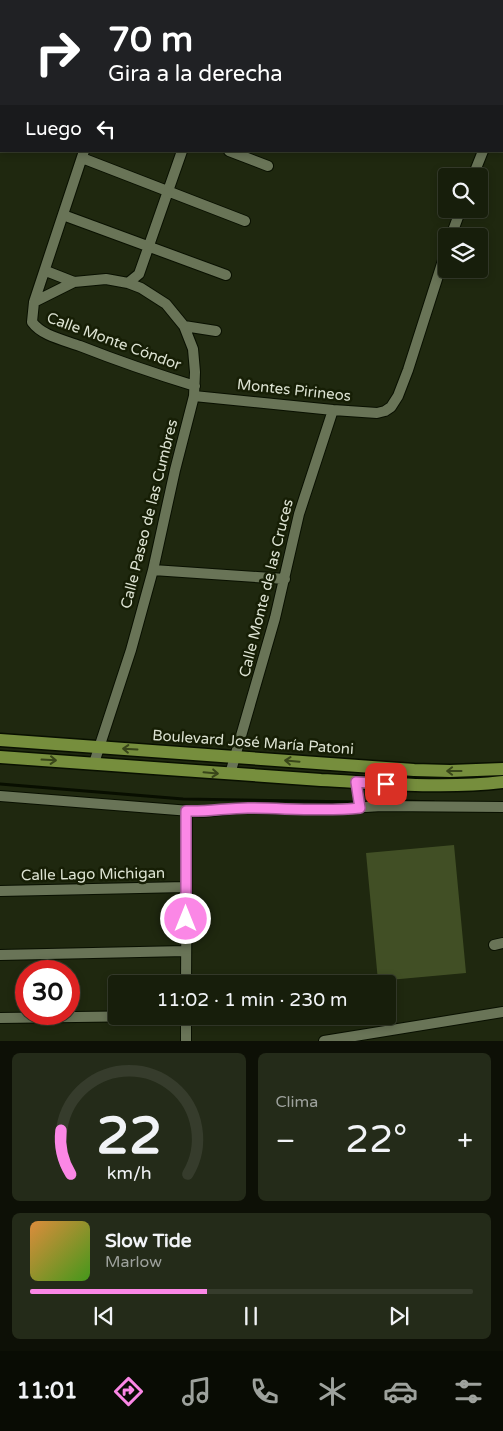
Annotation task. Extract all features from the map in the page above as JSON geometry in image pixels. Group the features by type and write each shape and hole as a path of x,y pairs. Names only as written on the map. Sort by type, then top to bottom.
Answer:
{"main road":[{"name":"Boulevard José María Patoni","path":"0,740 414,770 450,771 503,768"},
{"path":"0,758 94,763 230,774 357,788 503,782"}],"street":[{"path":"128,282 138,274 182,152"},
{"path":"232,152 268,166"},
{"path":"476,168 482,152"},
{"path":"34,302 46,271 83,155 245,221"},
{"path":"64,214 226,275"},
{"path":"46,271 74,282"},
{"path":"138,274 141,288"},
{"name":"Montes Pirineos","path":"194,391 333,410 377,413 391,407 398,396 408,370 438,276"},
{"name":"Calle Paseo de las Cumbres","path":"34,302 74,282 106,279 128,282 166,304 184,326 193,349 196,372 194,391 153,570 128,659 94,763"},
{"name":"Calle Monte Cóndor","path":"34,302 31,316 32,322 40,331 194,391"},
{"path":"184,326 216,331"},
{"name":"Calle Monte de las Cruces","path":"230,774 253,698 304,496 333,410"},
{"path":"153,570 284,579"},
{"path":"357,788 360,807"},
{"path":"0,796 215,812 241,808 503,807"},
{"path":"186,811 186,975"},
{"name":"Calle Lago Michigan","path":"0,891 186,888"},
{"path":"0,955 186,951"},
{"path":"324,1041 503,1012"},
{"path":"0,1018 108,1017"},
{"path":"186,1025 186,1041"}],"green space":[{"path":"454,845 466,973 396,979 396,975 377,975 366,853"}],"waterway":[{"path":"0,784 183,799 356,802"},
{"path":"407,801 434,802"}],"route":[{"path":"186,919 186,811 215,812 241,808 360,808 356,782 386,784"}]}
